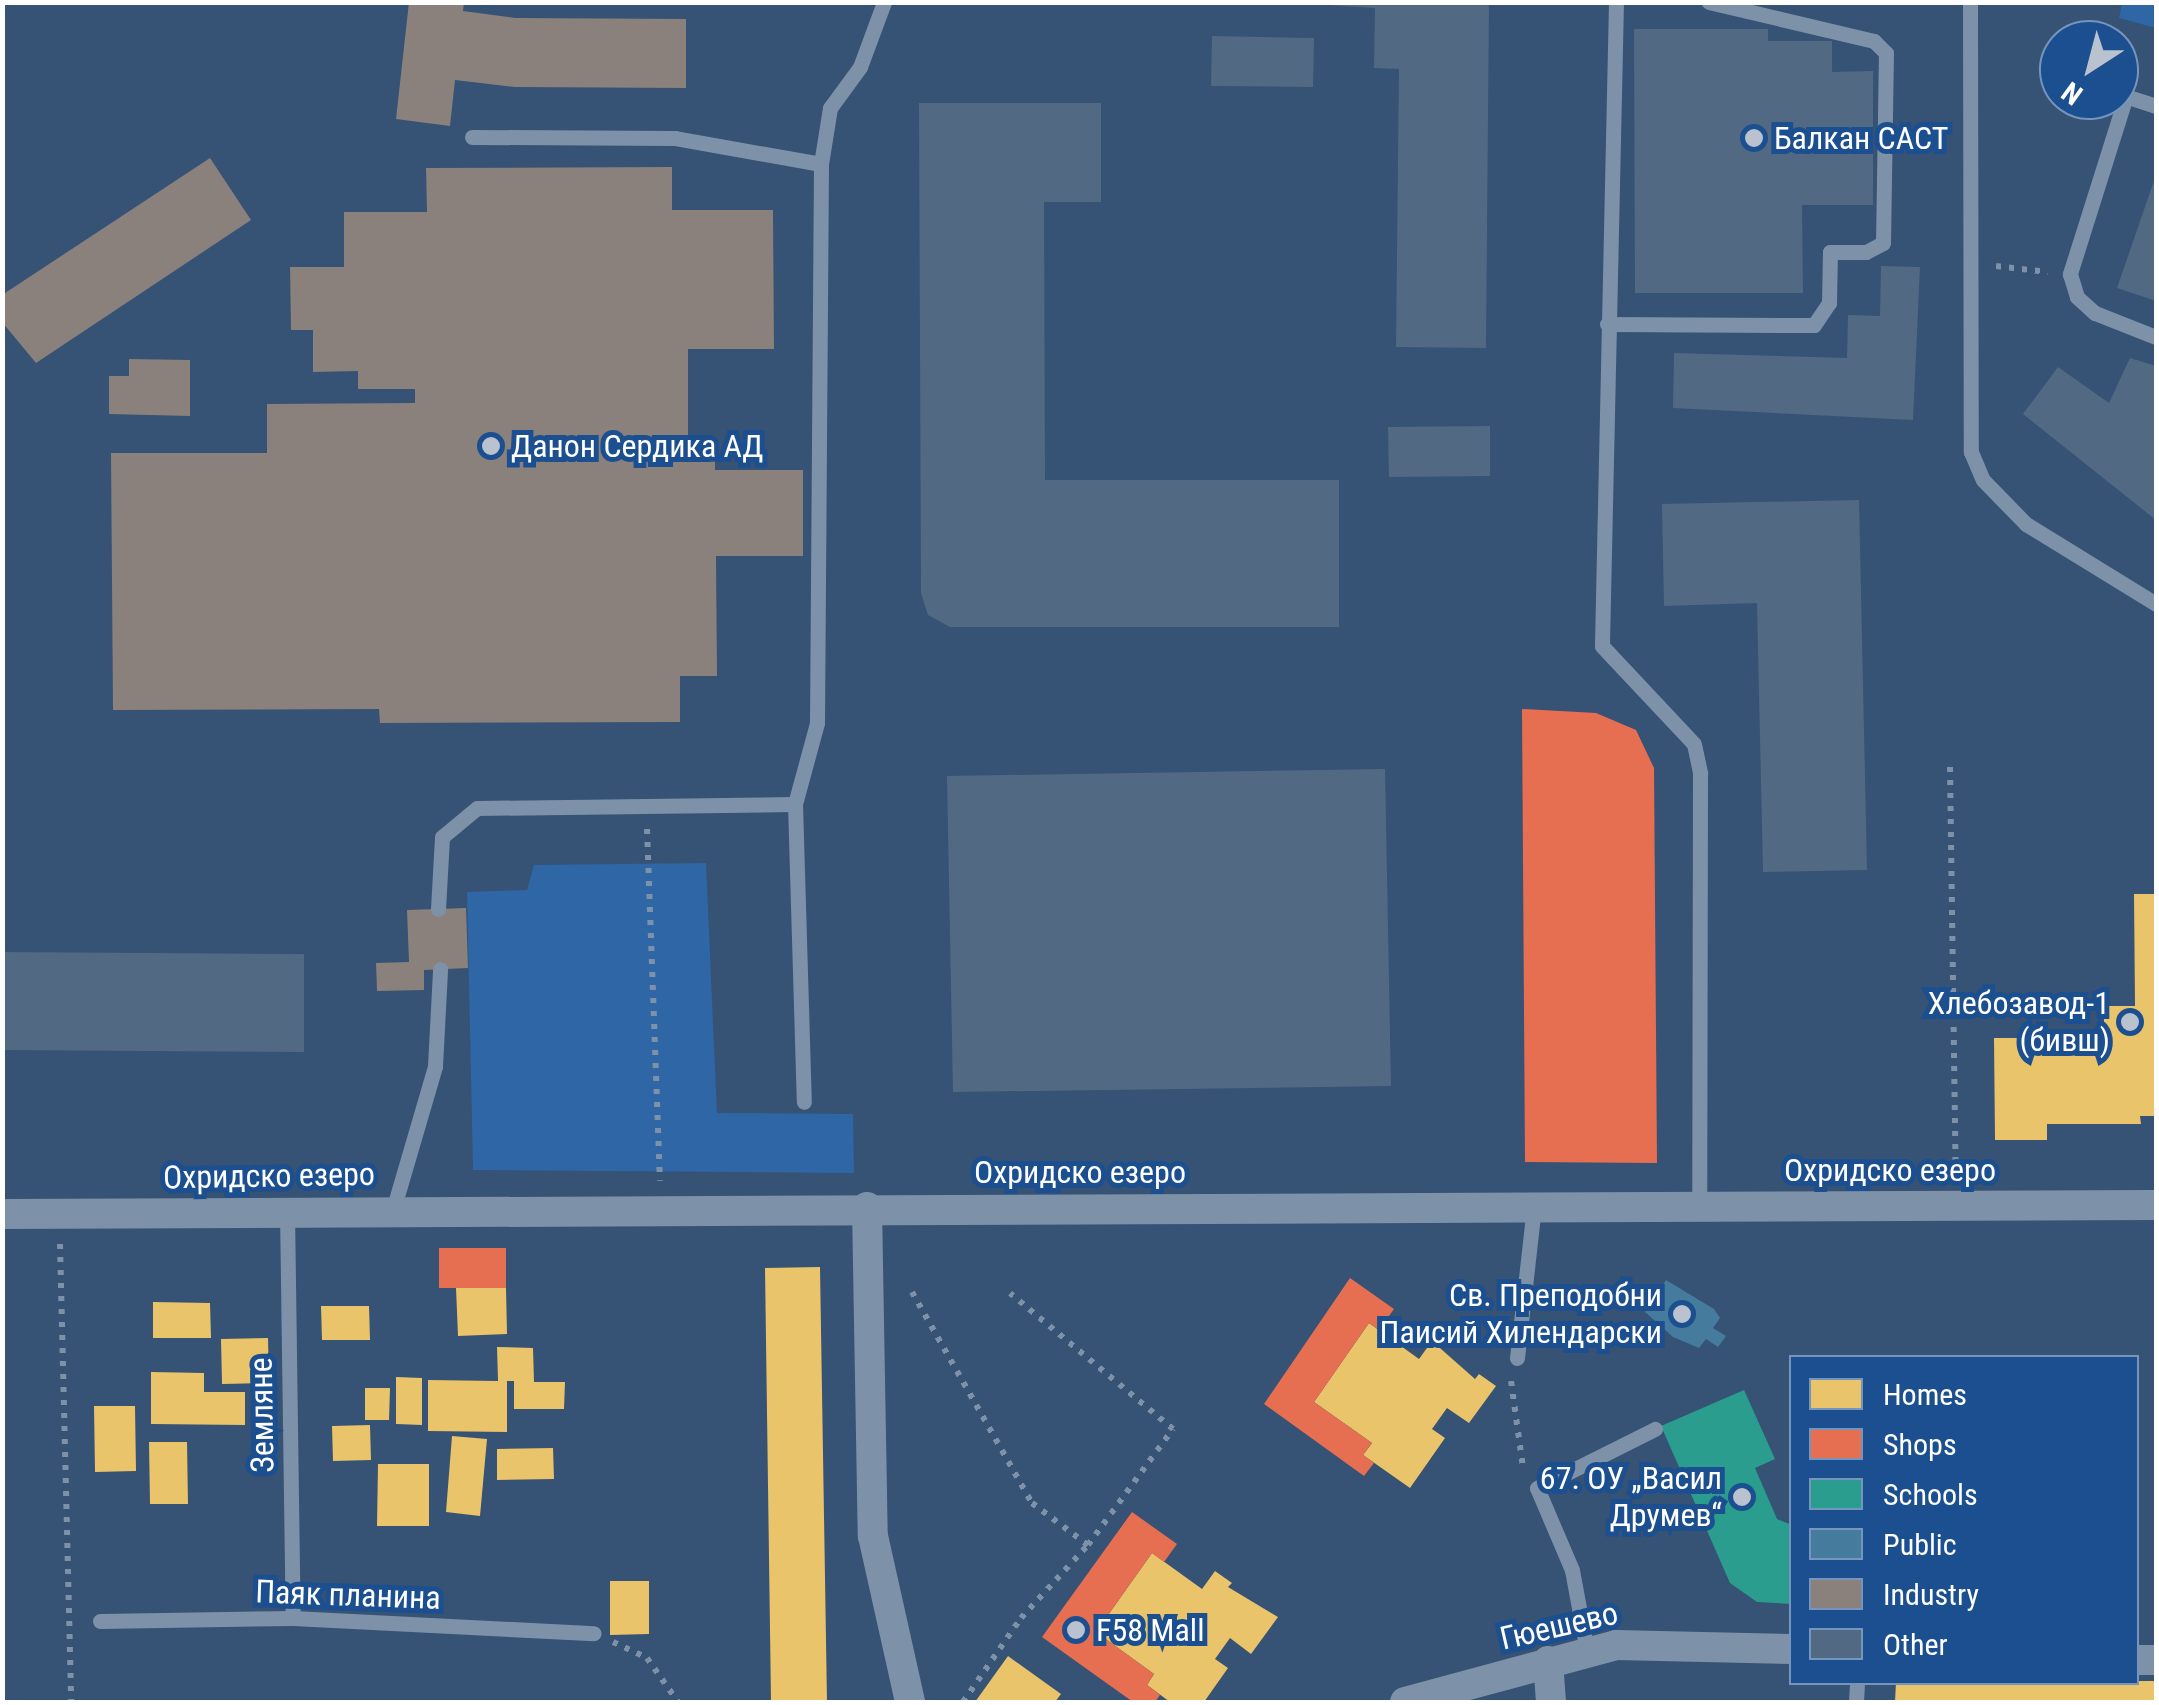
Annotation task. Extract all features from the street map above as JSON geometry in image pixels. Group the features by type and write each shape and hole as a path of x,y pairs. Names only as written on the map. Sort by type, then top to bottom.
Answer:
{"street":[{"name":"Охридско езеро","path":"2,1214 866,1207 2156,1205"},
{"path":"866,1207 873,1536 910,1702"},
{"name":"Гюешево","path":"1405,1702 1587,1650 1648,1644 1789,1649"},
{"path":"1548,1661 1550,1702"}],"lane":[{"path":"804,1102 795,804 817,722 821,164 830,108 860,67 884,2"},
{"path":"1616,2 1602,646 1694,744 1700,772 1699,1205"},
{"path":"1608,324 1814,325 1829,303 1830,252 1866,252 1884,242 1886,53 1874,41 1709,2"},
{"path":"1970,2 1971,452 1984,480 2026,524 2156,604"},
{"path":"2156,106 2126,96 2070,274 2077,298 2095,312 2156,337"},
{"path":"472,138 675,138 821,164"},
{"path":"438,909 442,838 477,808 795,804"},
{"path":"393,1210 435,1066 440,970"},
{"path":"1517,1358 1534,1206"},
{"name":"Земляне","path":"286,1210 293,1618"},
{"path":"1587,1650 1572,1570 1537,1488 1655,1429"},
{"name":"Паяк планина","path":"100,1621 293,1618 594,1633"}],"path":[{"path":"1970,263 2070,274"},
{"path":"1950,766 1956,1206"},
{"path":"646,808 661,1208"},
{"path":"59,1213 71,1702"},
{"path":"912,1292 1032,1503 1088,1545"},
{"path":"963,1702 1021,1618 1088,1545 1173,1429 1010,1293"},
{"path":"1517,1358 1509,1391 1525,1478 1537,1488"},
{"path":"594,1633 648,1658 678,1702"}],"shaded area":[{"path":"2122,3 2156,3 2156,28 2139,23 2139,20 2119,18"},
{"path":"706,863 717,1113 853,1114 854,1173 473,1170 467,892 527,890 534,865"}],"building: Homes":[{"name":"Хлебозавод-1 (бивш)","path":"2134,894 2156,894 2156,1116 2140,1116 2141,1124 2047,1124 2047,1140 1995,1140 1994,1038 2104,1038 2104,1006 2135,1006"},
{"path":"820,1267 827,1702 771,1702 765,1268"},
{"path":"456,1288 506,1288 507,1334 458,1336"},
{"path":"153,1302 210,1303 211,1338 153,1338"},
{"path":"321,1306 369,1306 370,1340 322,1340"},
{"path":"1369,1323 1419,1359 1432,1341 1475,1379 1479,1374 1496,1386 1469,1423 1447,1408 1432,1429 1445,1438 1410,1488 1363,1455 1372,1443 1314,1402"},
{"path":"268,1338 269,1383 222,1384 221,1339"},
{"path":"497,1347 533,1348 534,1382 565,1382 564,1409 514,1409 514,1381 507,1381 507,1432 428,1431 428,1380 498,1381"},
{"path":"151,1372 204,1373 204,1392 245,1392 245,1425 151,1424"},
{"path":"396,1377 422,1378 422,1425 396,1424"},
{"path":"365,1388 390,1388 389,1420 365,1420"},
{"path":"94,1406 135,1406 136,1471 95,1472"},
{"path":"370,1425 371,1460 333,1461 332,1426"},
{"path":"452,1436 487,1439 480,1516 446,1512"},
{"path":"149,1442 187,1442 188,1504 150,1504"},
{"path":"553,1448 554,1479 497,1480 497,1449"},
{"path":"378,1464 429,1464 429,1526 377,1526"},
{"path":"1152,1553 1202,1589 1215,1571 1232,1583 1228,1587 1278,1617 1251,1654 1230,1638 1215,1659 1228,1668 1204,1702 1170,1702 1147,1685 1154,1674 1096,1632"},
{"path":"610,1581 649,1581 649,1634 610,1635"},
{"path":"1008,1656 1061,1694 1055,1702 975,1702"},
{"path":"2139,1681 2156,1681 2156,1702 1895,1702 1896,1685 2139,1685"}],"building: Shops":[{"path":"1522,709 1596,713 1636,730 1654,768 1657,1163 1525,1162"},
{"path":"439,1248 506,1248 506,1288 439,1288"},
{"path":"1350,1278 1394,1309 1379,1330 1369,1323 1314,1402 1372,1443 1363,1455 1374,1463 1364,1476 1264,1404"},
{"path":"1132,1512 1177,1544 1164,1562 1152,1553 1096,1632 1154,1674 1147,1685 1160,1695 1155,1702 1133,1702 1042,1637"}],"building: Schools":[{"path":"1744,1390 1775,1459 1755,1468 1777,1519 1789,1524 1789,1604 1757,1602 1730,1583 1661,1426"}],"building: Public":[{"name":"Св. Преподобни Паисий Хилендарски","path":"1666,1280 1714,1309 1720,1318 1713,1328 1726,1336 1718,1347 1706,1339 1699,1348 1673,1337 1645,1312 1652,1302 1647,1290 1660,1290"}],"building: Industry":[{"path":"409,2 464,2 463,11 515,18 686,19 686,88 515,87 455,80 450,126 396,119"},
{"path":"210,158 251,220 36,363 2,322 2,295"},
{"name":"Данон Сердика АД","path":"672,167 672,210 773,210 774,349 688,349 688,438 715,438 715,470 803,470 803,556 716,556 717,676 680,676 680,722 380,723 379,709 113,710 111,453 267,453 267,404 415,403 415,389 358,389 358,371 313,372 313,330 291,330 290,267 344,267 344,212 427,212 426,168"},
{"path":"129,359 190,360 190,416 109,414 109,376 129,376"},
{"path":"466,908 468,968 424,970 424,990 377,991 376,963 409,962 407,910"}],"building: Other":[{"path":"1282,2 1489,2 1486,348 1396,347 1399,69 1374,68 1375,8"},
{"name":"Балкан САСТ","path":"1634,29 1768,29 1768,41 1832,41 1832,72 1873,71 1873,205 1802,205 1803,293 1635,293"},
{"path":"1212,36 1314,38 1313,87 1211,86"},
{"path":"919,103 1101,103 1101,202 1044,202 1045,480 1339,480 1339,627 950,627 928,615 921,593"},
{"path":"2156,175 2156,301 2117,288"},
{"path":"1881,266 1920,267 1913,420 1673,408 1674,353 1847,358 1848,315 1880,316"},
{"path":"2130,358 2156,366 2156,520 2023,414 2058,367 2109,403"},
{"path":"1490,426 1490,476 1389,477 1388,427"},
{"path":"1859,500 1867,870 1763,872 1757,603 1664,606 1662,504"},
{"path":"1385,769 1391,1086 953,1092 947,776"},
{"path":"2,952 304,954 304,1052 2,1050"}],"place":[{"name":"Балкан САСТ","path":"1754,138"},
{"name":"Данон Сердика АД","path":"491,446"},
{"name":"Хлебозавод-1 (бивш)","path":"2130,1022"},
{"name":"Св. Преподобни Паисий Хилендарски","path":"1682,1314"},
{"name":"67. ОУ „Васил Друмев“","path":"1742,1497"},
{"name":"F58 Mall","path":"1076,1630"}]}
